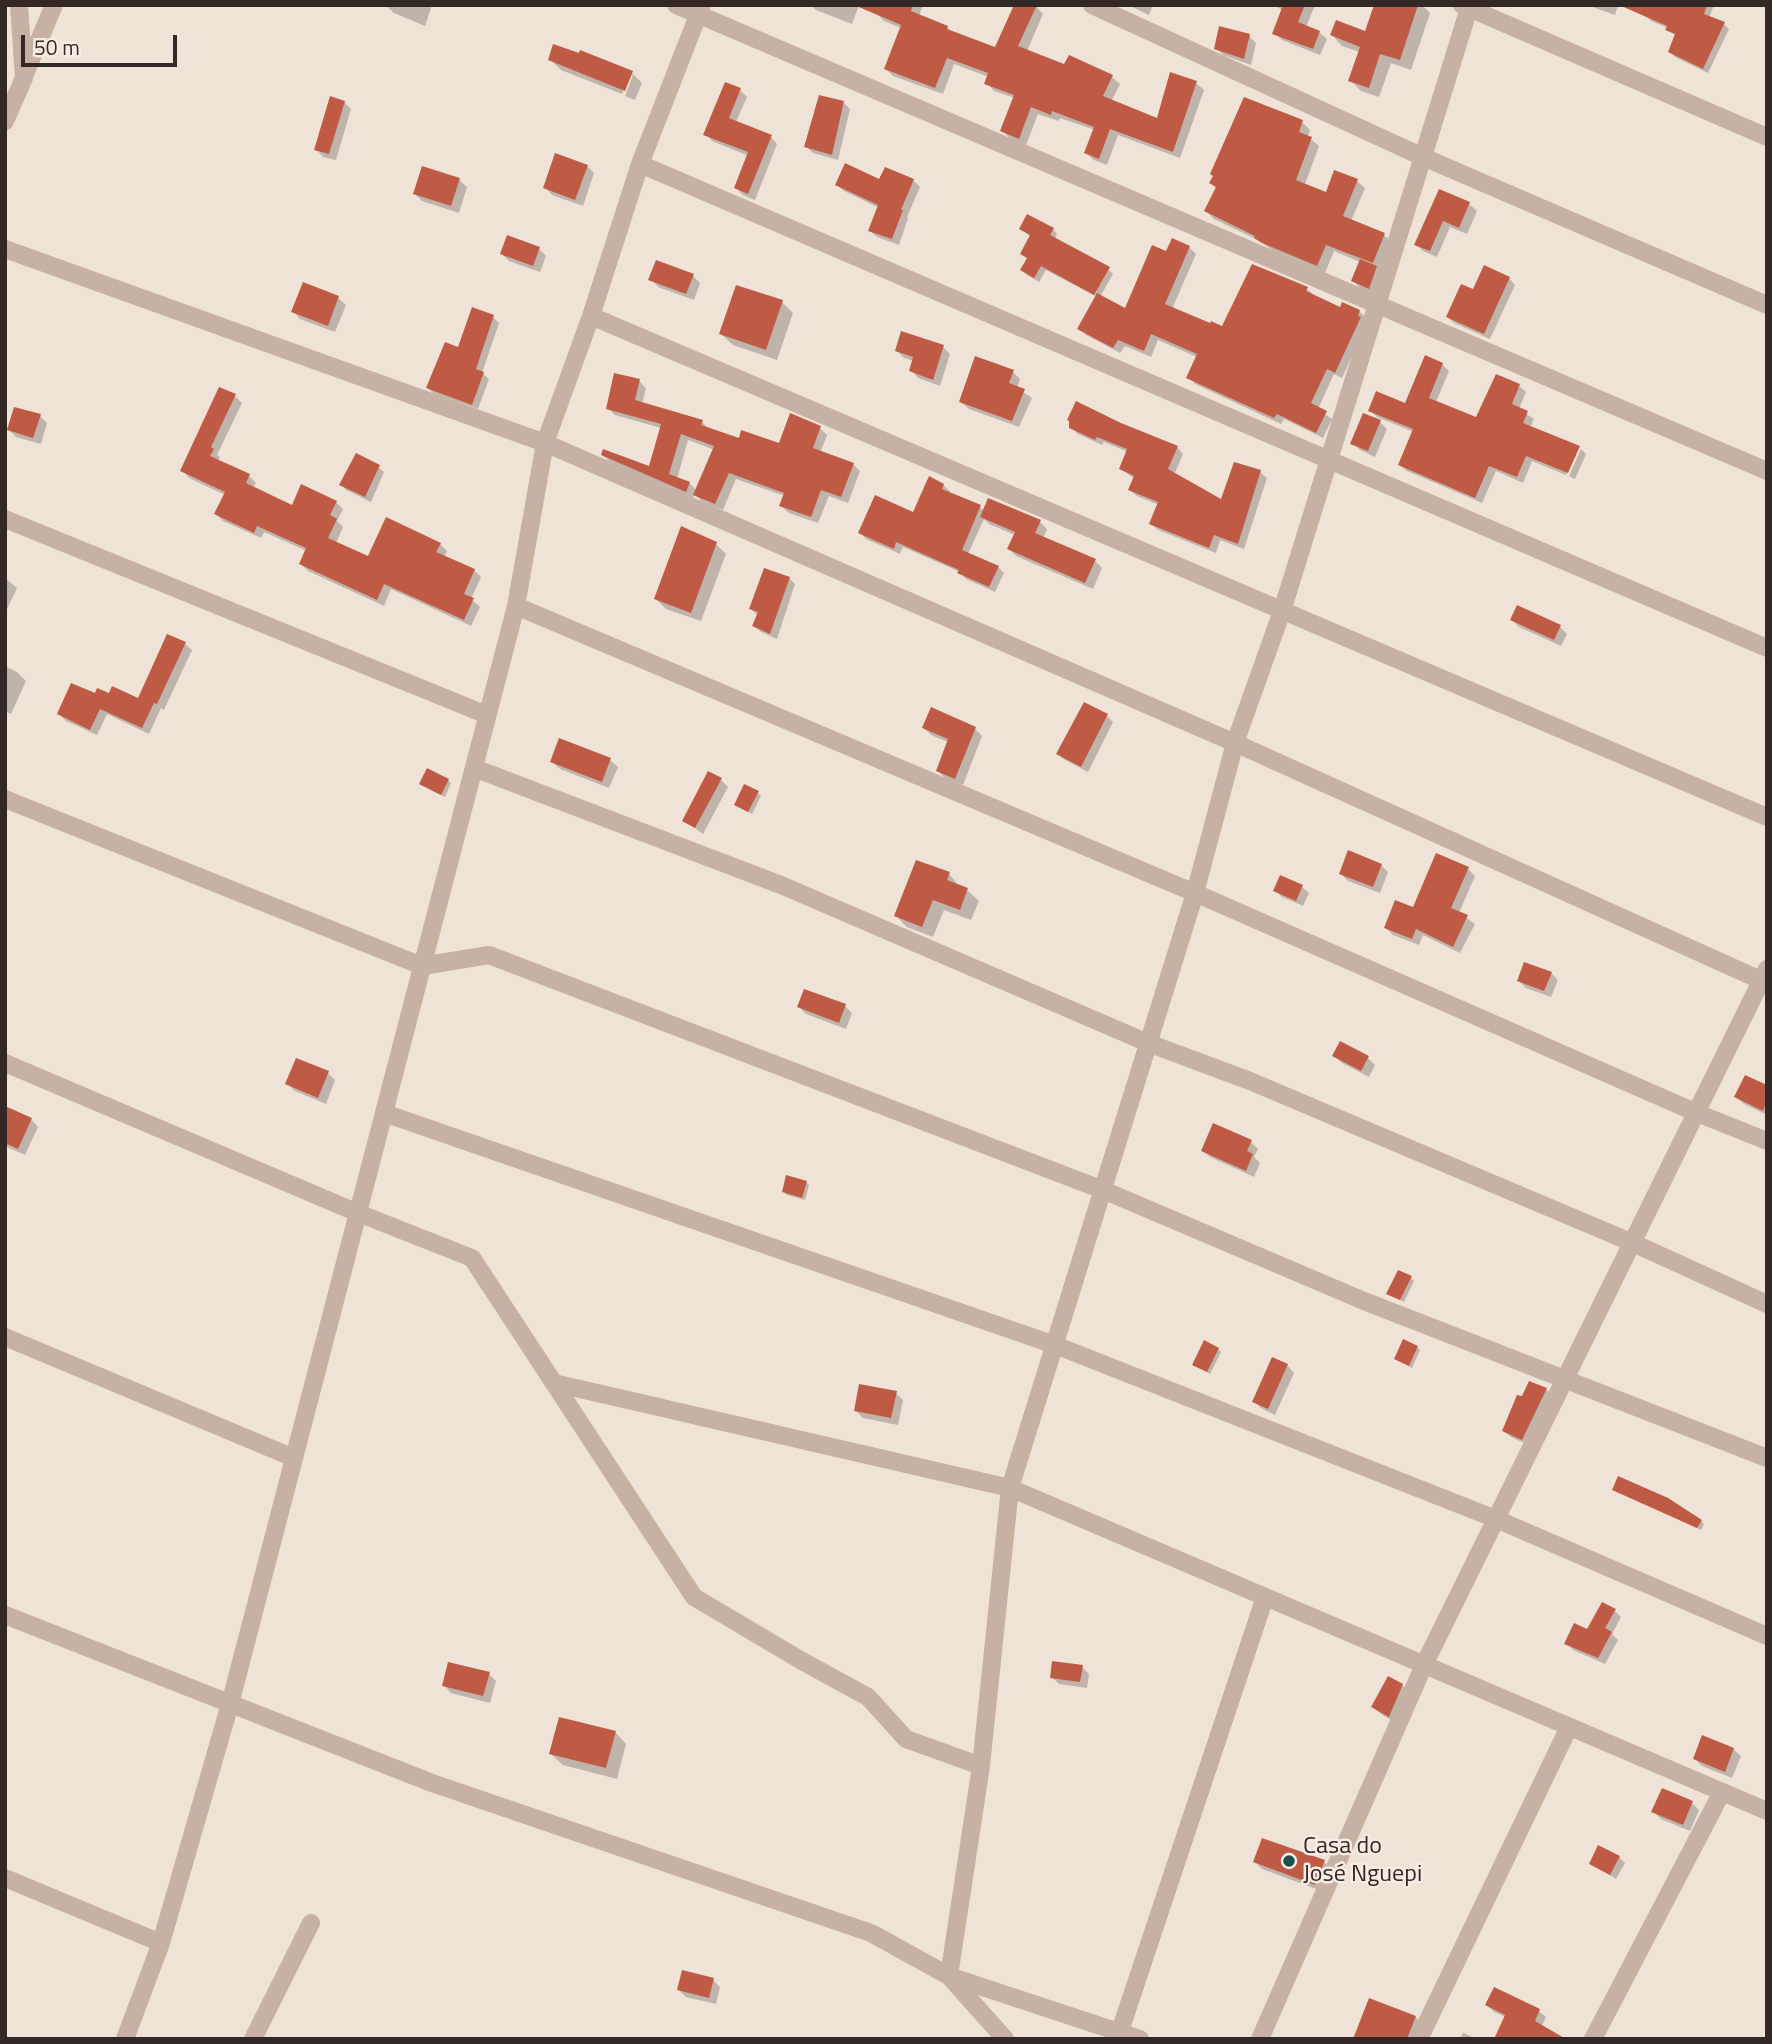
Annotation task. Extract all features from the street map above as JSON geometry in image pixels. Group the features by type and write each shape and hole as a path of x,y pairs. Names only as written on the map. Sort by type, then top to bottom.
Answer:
{"street":[{"path":"19,5 24,78"},
{"path":"5,121 54,5"},
{"path":"676,5 700,10 1377,305 1767,471"},
{"path":"1092,5 1423,157 1767,305"},
{"path":"949,1976 981,1766 1010,1488 1195,893 1236,743 1282,611 1467,6 1767,137"},
{"path":"125,2039 161,1943 230,1704 516,606 545,443 591,316 640,164 700,10"},
{"path":"640,164 1767,648"},
{"path":"5,249 545,443 1236,743 1765,978 1424,1665 1260,2039"},
{"path":"591,316 1767,817"},
{"path":"5,519 487,715"},
{"path":"516,606 1195,893 1697,1113 1767,1141"},
{"path":"474,768 781,886 1148,1043 1250,1081 1633,1243 1767,1304"},
{"path":"5,799 422,965 489,955 1103,1190 1364,1301 1767,1458"},
{"path":"5,1063 358,1213 472,1258 694,1597 868,1697 906,1739 981,1766"},
{"path":"384,1113 1055,1345 1496,1519 1767,1636"},
{"path":"5,1337 294,1458"},
{"path":"554,1383 1010,1488 1767,1811"},
{"path":"1120,2031 1265,1597"},
{"path":"5,1615 432,1783 871,1933 949,1976 1140,2039"},
{"path":"1419,2039 1569,1727"},
{"path":"1593,2039 1722,1792"},
{"path":"5,1878 161,1943"},
{"path":"253,2039 311,1923"},
{"path":"949,1976 1005,2039"}],"building":[{"path":"854,5 913,5 911,11 948,26 947,29 995,47 1014,5 1037,5 1018,46 1064,64 1069,55 1113,75 1103,96 1157,118 1170,72 1197,81 1173,152 1110,129 1099,159 1084,153 1094,127 1052,111 1051,115 1031,107 1019,139 1000,131 1014,95 984,84 988,73 947,58 935,88 884,69 901,25"},
{"path":"1283,5 1305,5 1298,22 1320,31 1313,49 1272,34"},
{"path":"1374,5 1418,5 1400,60 1380,54 1369,88 1348,81 1360,47 1330,35 1336,20 1365,31"},
{"path":"1619,5 1707,5 1704,14 1725,22 1703,69 1668,52 1675,34 1665,30 1667,26"},
{"path":"1219,26 1250,34 1244,59 1214,49"},
{"path":"553,44 579,53 580,50 633,71 625,91 548,60"},
{"path":"725,82 741,88 729,118 772,135 748,194 734,188 748,152 703,135"},
{"path":"819,95 844,101 832,155 804,147"},
{"path":"330,96 345,101 329,154 314,150"},
{"path":"1244,97 1303,120 1299,132 1312,137 1296,180 1326,192 1334,170 1358,179 1343,216 1385,233 1373,263 1326,245 1317,266 1262,243 1254,238 1255,236 1204,211 1216,187 1209,183 1213,176 1210,174"},
{"path":"555,153 588,165 575,200 543,188"},
{"path":"845,163 879,179 885,167 914,179 892,239 868,231 878,205 835,185"},
{"path":"422,166 460,178 451,206 413,194"},
{"path":"1439,189 1470,202 1459,228 1443,221 1430,251 1414,245"},
{"path":"1027,214 1054,228 1050,235 1110,267 1094,295 1041,266 1034,278 1020,270 1027,258 1020,254 1030,235 1019,229"},
{"path":"507,235 540,247 533,266 500,254"},
{"path":"1172,238 1190,246 1165,304 1210,323 1211,321 1222,326 1252,264 1308,287 1306,291 1340,307 1342,302 1360,310 1358,316 1361,317 1335,373 1327,369 1311,403 1327,411 1316,433 1277,414 1274,418 1186,378 1197,354 1151,334 1144,351 1118,340 1113,348 1077,329 1097,293 1125,308 1152,245 1166,251"},
{"path":"1360,259 1377,266 1369,289 1351,281"},
{"path":"656,260 694,274 686,294 648,280"},
{"path":"1484,265 1510,277 1484,334 1446,317 1461,284 1473,289"},
{"path":"303,282 339,296 328,326 291,312"},
{"path":"736,285 783,300 766,350 719,334"},
{"path":"472,307 494,315 476,369 484,372 472,405 426,388 445,342 458,347"},
{"path":"901,331 944,345 933,380 909,371 913,357 895,351"},
{"path":"1425,355 1443,363 1429,398 1476,417 1496,374 1520,384 1512,404 1528,411 1523,423 1580,446 1568,473 1526,456 1517,477 1489,466 1475,498 1398,465 1413,429 1368,411 1376,391 1405,403"},
{"path":"975,356 1014,370 1009,383 1025,389 1012,421 959,402"},
{"path":"614,373 640,379 635,400 703,420 701,425 739,438 741,430 779,443 790,413 821,426 813,448 854,463 841,497 821,490 811,517 779,506 784,493 729,473 715,504 693,495 714,446 681,434 669,474 690,482 686,492 601,455 603,449 649,466 661,424 606,409"},
{"path":"219,387 236,394 211,447 214,449 210,456 250,474 246,483 292,505 301,484 337,501 330,515 337,519 328,538 368,556 386,517 441,543 436,552 475,569 464,594 474,598 464,620 384,584 377,600 299,564 306,548 257,526 254,533 214,514 225,492 180,471"},
{"path":"1076,401 1178,446 1168,469 1221,499 1234,462 1261,470 1238,544 1214,535 1209,548 1149,524 1158,502 1128,490 1134,476 1119,469 1127,449 1097,437 1095,440 1069,428 1067,420"},
{"path":"14,407 41,414 33,438 7,430"},
{"path":"1363,413 1381,420 1368,451 1350,444"},
{"path":"356,453 380,465 365,497 339,485"},
{"path":"929,476 944,484 942,489 981,505 962,550 999,566 989,587 957,573 959,570 896,542 894,549 858,533 875,495 913,512"},
{"path":"988,498 1041,520 1035,533 1096,559 1085,583 1007,549 1015,532 980,517"},
{"path":"681,526 717,542 691,613 654,599"},
{"path":"764,568 790,577 770,634 752,626 758,612 749,609"},
{"path":"1517,605 1561,625 1554,640 1510,620"},
{"path":"167,634 186,642 157,704 154,703 142,728 100,709 90,730 57,714 71,683 95,693 97,688 109,693 112,686 138,698"},
{"path":"1084,702 1108,714 1081,767 1056,754"},
{"path":"931,707 976,727 955,779 936,771 948,739 922,728"},
{"path":"559,738 611,758 602,782 550,762"},
{"path":"427,768 449,779 441,795 419,784"},
{"path":"708,771 722,778 695,828 682,821"},
{"path":"744,784 759,791 748,812 734,805"},
{"path":"1348,850 1382,864 1373,887 1339,874"},
{"path":"1436,853 1469,867 1451,908 1468,915 1453,947 1416,929 1412,939 1384,928 1395,900 1413,907"},
{"path":"916,860 950,872 947,880 968,888 960,910 933,900 922,927 894,916"},
{"path":"1280,875 1303,885 1296,901 1273,891"},
{"path":"1524,962 1552,972 1544,991 1517,981"},
{"path":"804,989 846,1004 839,1023 797,1007"},
{"path":"1340,1041 1369,1056 1361,1071 1332,1056"},
{"path":"296,1058 329,1071 318,1098 285,1084"},
{"path":"1745,1075 1767,1085 1767,1102 1763,1111 1734,1097"},
{"path":"5,1106 32,1118 18,1149 5,1143"},
{"path":"1213,1123 1252,1140 1247,1151 1253,1154 1246,1171 1201,1151"},
{"path":"786,1175 807,1181 802,1198 782,1192"},
{"path":"1398,1270 1412,1276 1400,1300 1386,1294"},
{"path":"1403,1339 1418,1346 1409,1366 1394,1359"},
{"path":"1204,1340 1219,1348 1207,1372 1192,1365"},
{"path":"1272,1357 1288,1364 1268,1409 1252,1402"},
{"path":"1529,1381 1547,1388 1522,1440 1502,1431 1517,1395 1522,1396"},
{"path":"859,1384 897,1391 891,1418 854,1411"},
{"path":"1618,1476 1668,1498 1702,1520 1697,1528 1612,1490"},
{"path":"1602,1602 1616,1609 1605,1628 1612,1632 1598,1658 1564,1644 1574,1623 1587,1629"},
{"path":"1052,1661 1083,1665 1080,1682 1050,1678"},
{"path":"448,1662 490,1672 483,1696 442,1686"},
{"path":"1388,1676 1403,1684 1389,1717 1371,1707"},
{"path":"559,1717 616,1731 606,1768 549,1754"},
{"path":"1702,1735 1734,1748 1725,1772 1693,1759"},
{"path":"1662,1788 1693,1801 1683,1825 1651,1812"},
{"name":"Casa do José Nguepi","path":"1262,1838 1325,1860 1315,1885 1253,1862"},
{"path":"1598,1845 1620,1856 1610,1875 1589,1864"},
{"path":"682,1970 714,1978 709,1998 677,1990"},
{"path":"1494,1987 1540,2009 1535,2021 1566,2039 1494,2039 1505,2015 1485,2005"},
{"path":"1369,1998 1416,2016 1407,2039 1353,2039"}],"place":[{"name":"Casa do José Nguepi","path":"1289,1861"}]}
